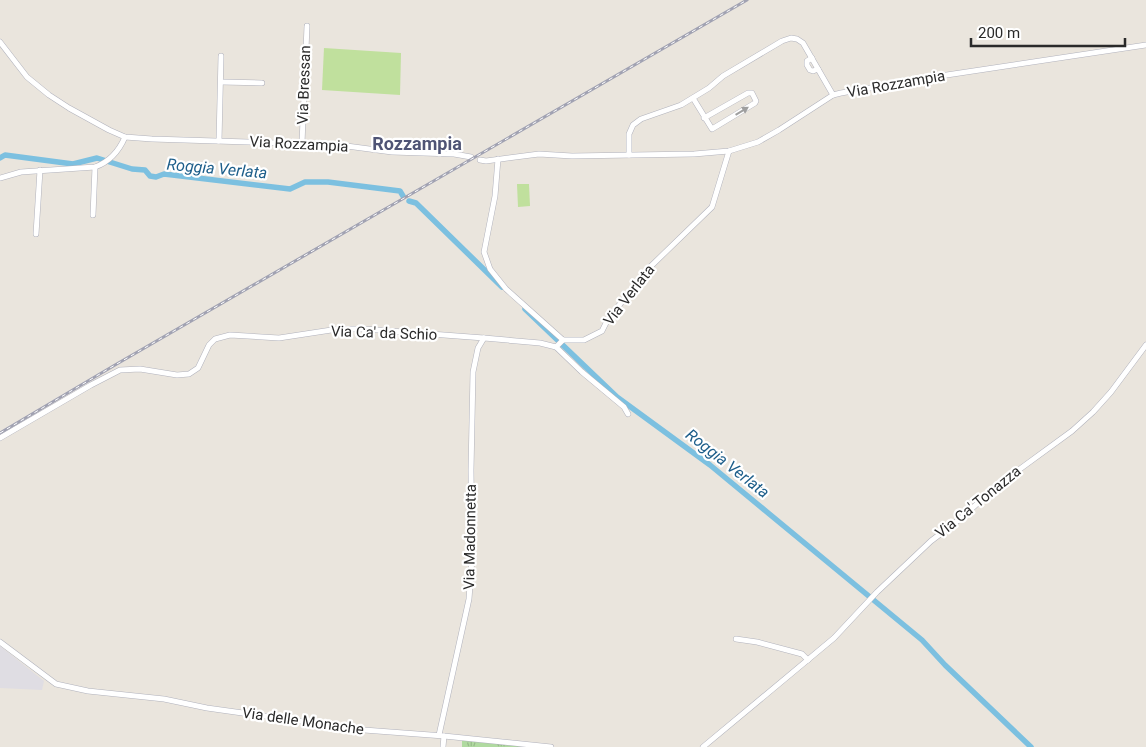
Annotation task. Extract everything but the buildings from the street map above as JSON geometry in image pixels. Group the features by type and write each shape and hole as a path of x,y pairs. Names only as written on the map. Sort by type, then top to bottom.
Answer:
{"street":[{"name":"Via Bressan","path":"302,143 307,26"},
{"path":"629,155 629,134 633,125 641,119 681,105 709,88 723,76 782,41 791,38 804,42 833,95"},
{"path":"0,42 28,77 49,95 109,130 125,137 122,145 106,161 95,167 40,170 11,174 0,178"},
{"name":"Via Rozzampia","path":"480,160 486,162 539,154 557,156 729,152 758,142 780,130 833,95 932,77 1146,45"},
{"path":"219,140 221,56"},
{"path":"221,82 262,83"},
{"path":"693,98 704,118 712,129 756,101 752,93 748,93 704,118"},
{"name":"Via Rozzampia","path":"125,137 339,145 392,152 454,154 471,157"},
{"name":"Via Verlata","path":"560,343 584,340 602,331 608,319 648,268 712,207 729,152"},
{"path":"498,160 495,196 484,252 490,269 506,289 560,343 582,372 624,407 628,414"},
{"path":"93,215 95,167"},
{"path":"36,234 40,170"},
{"name":"Via Ca' da Schio","path":"0,438 120,370 140,369 177,375 189,374 198,368 209,345 216,339 230,335 279,338 338,329 364,329 560,343"},
{"name":"Via Madonnetta","path":"443,747 442,735 469,599 472,558 473,372 478,348 484,338"},
{"name":"Via Ca' Tonazza","path":"703,747 834,638 906,563 931,541 960,519 998,485 1072,431 1093,412 1111,392 1146,345"},
{"path":"736,639 757,642 802,654 808,660"},
{"name":"Via delle Monache","path":"0,642 56,684 88,691 164,699 207,708 364,730 442,735 551,747"}],"shaded area":[{"path":"0,646 44,681 42,690 0,688"}],"green space":[{"path":"324,48 401,53 400,95 322,90"},
{"path":"517,184 529,184 530,206 518,207"},
{"path":"462,739 538,747 462,747"}],"waterway":[{"name":"Roggia Verlata","path":"0,158 5,155 73,164 97,158 132,169 145,170 150,176 156,177 164,174 290,189 305,182 328,182 400,191 403,196"},
{"name":"Roggia Verlata","path":"409,201 416,203 502,287"},
{"name":"Roggia Verlata","path":"525,309 617,397 710,465 922,640 945,665 1031,747"}],"railway":[{"path":"0,433 747,0"}],"district":[{"name":"Rozzampia","path":"417,144"}]}
